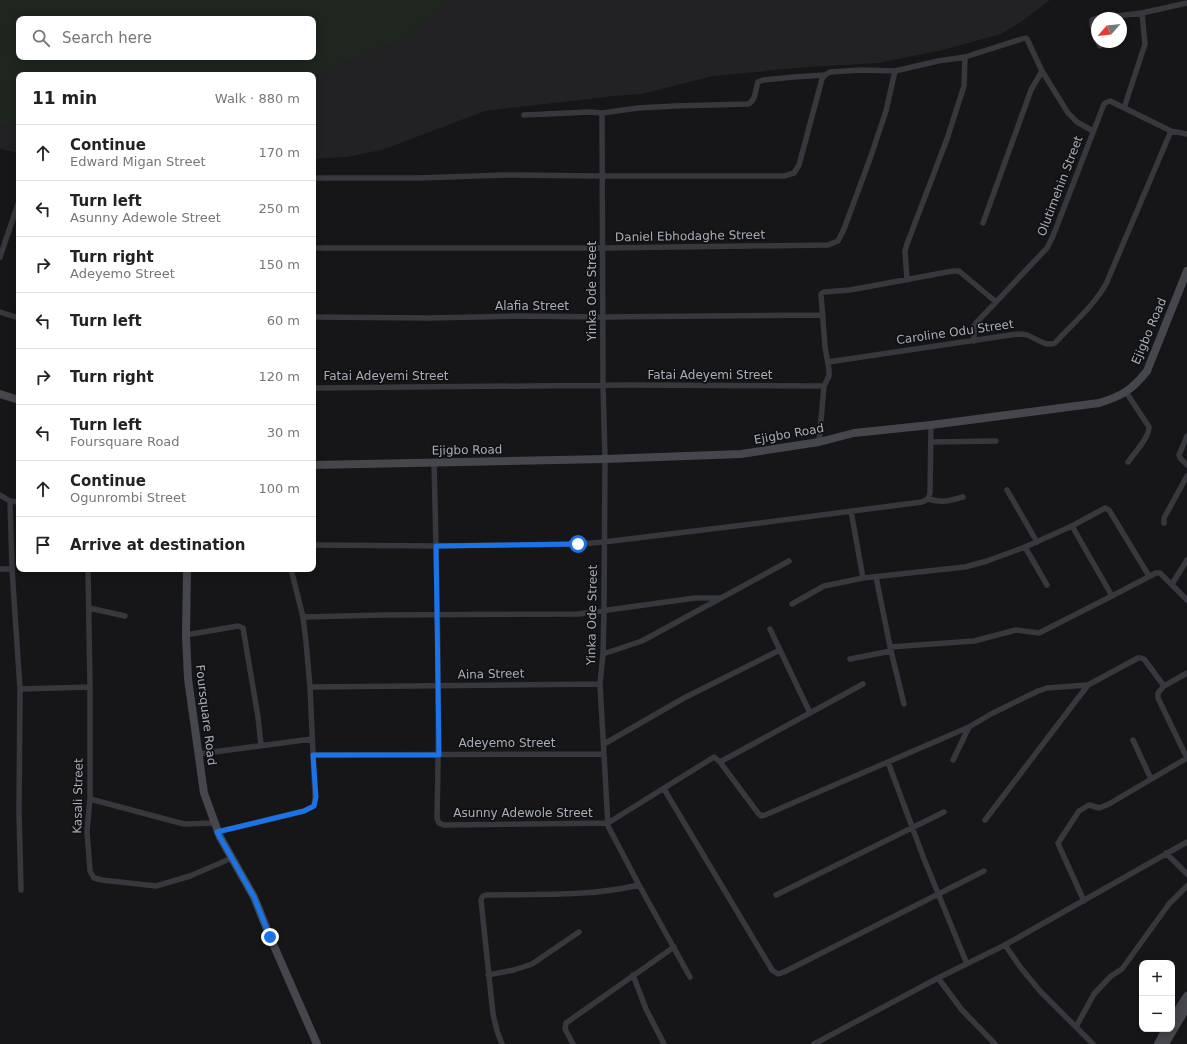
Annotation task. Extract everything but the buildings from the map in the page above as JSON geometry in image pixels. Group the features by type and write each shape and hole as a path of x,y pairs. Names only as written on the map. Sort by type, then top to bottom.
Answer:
{"street":[{"path":"1127,15 1187,3"},
{"path":"1142,13 1145,44 1124,108 1171,131 1187,133"},
{"path":"316,178 418,178 505,175 784,176 794,173 799,165 822,79 830,72 861,70 895,71 938,61 965,57 1025,38 1027,39 1042,71 1073,118 1093,131"},
{"path":"907,280 905,251 947,139 964,86 965,57"},
{"name":"Daniel Ebhodaghe Street","path":"316,248 603,248 828,245 838,241 844,230 886,111 895,71"},
{"path":"983,223 1031,90 1042,71"},
{"path":"524,115 590,112 602,113 653,107 748,104 752,102 754,98 758,82 763,80 825,75"},
{"name":"Olutimehin Street","path":"974,341 974,326 1047,248 1104,104 1110,101 1124,108"},
{"name":"Yinka Ode Street","path":"602,113 602,318 605,459 604,611 603,654 600,684 608,824 609,829 638,885 690,977"},
{"name":"Caroline Odu Street","path":"828,362 1018,334 1027,335 1046,343 1055,343 1101,293 1106,284 1171,131"},
{"path":"0,257 16,210"},
{"path":"819,442 824,386 829,376 821,294 824,292 850,290 959,271 996,302"},
{"name":"Ejigbo Road","path":"316,465 605,459 741,454 819,442 854,433 931,425 1099,403 1126,392 1137,383 1147,371 1187,271"},
{"path":"0,312 16,317"},
{"name":"Alafia Street","path":"316,317 429,318 516,316 602,318 823,315"},
{"name":"Fatai Adeyemi Street","path":"316,388 824,386"},
{"path":"1126,392 1149,427 1147,436 1128,462"},
{"path":"0,394 16,399"},
{"path":"928,499 930,493 932,442 931,425"},
{"path":"1187,436 1179,455 1187,465"},
{"path":"932,442 996,441"},
{"name":"Asunny Adewole Street","path":"434,463 439,686 437,818 439,823 608,824"},
{"path":"1164,523 1164,518 1187,476"},
{"path":"1007,490 1037,542"},
{"path":"0,495 10,501 16,502"},
{"path":"316,545 436,546 578,544 922,502 928,499 940,502 950,501 963,497"},
{"path":"10,501 12,569 20,690 19,812 21,890"},
{"path":"792,604 824,586 863,578 965,567 988,561 1037,542 1072,526 1105,508 1107,508 1149,576"},
{"path":"851,511 863,578"},
{"path":"1072,526 1112,596"},
{"path":"1025,547 1047,585"},
{"path":"1172,584 1187,560"},
{"path":"603,654 642,641 789,561"},
{"path":"0,569 12,569"},
{"name":"Kasali Street","path":"88,572 90,687 90,799 88,838 90,871 94,878 102,880 156,886 190,876 232,858"},
{"name":"Foursquare Road","path":"187,572 186,635 188,679 204,793 217,832 254,897 317,1044"},
{"path":"217,832 304,811 314,806 316,797 310,687 303,617 292,572"},
{"path":"850,659 891,649 974,641 1016,630 1039,633 1156,573 1160,573 1187,600"},
{"path":"876,577 904,704"},
{"path":"303,617 579,614 695,598 720,598"},
{"path":"88,608 125,616"},
{"path":"186,635 238,626 243,628 258,717 261,745"},
{"path":"770,629 810,713"},
{"path":"604,744 684,698 780,650"},
{"path":"608,824 714,757 720,762 761,816 969,727 991,714 1047,688 1088,685 1138,658 1144,659 1164,686"},
{"path":"1084,901 1058,843 1080,811 1089,805 1099,808 1109,804 1187,758 1158,698 1158,693 1164,686 1187,673"},
{"name":"Aina Street","path":"310,687 600,684"},
{"path":"720,762 863,684"},
{"path":"985,820 1088,685"},
{"path":"20,690 90,687"},
{"path":"953,760 969,727"},
{"path":"198,754 312,739"},
{"path":"1133,740 1151,778"},
{"name":"Adeyemo Street","path":"313,755 604,754"},
{"path":"888,762 938,894 967,964"},
{"path":"664,789 772,970 778,974 984,871"},
{"path":"90,799 184,824 215,824"},
{"path":"776,895 944,812"},
{"path":"814,1044 938,978 1005,945 1187,842"},
{"path":"1166,854 1187,874"},
{"path":"502,1044 493,1014 481,900 483,896 604,892 638,885"},
{"path":"1076,1027 1094,994 1111,976 1122,969 1169,904 1187,886"},
{"path":"488,975 514,970 532,964 579,932"},
{"path":"1005,945 1020,968 1040,991 1093,1044"},
{"path":"573,1044 565,1028 566,1023 674,947"},
{"path":"633,975 646,1009 662,1043"},
{"path":"938,978 962,1010 995,1044"},
{"path":"1175,1014 1187,996"},
{"path":"1165,1044 1187,1007"},
{"path":"1158,1044 1164,1032"}],"shaded area":[{"path":"0,0 1050,0 1024,20 1001,34 943,50 878,63 808,67 713,76 642,94 485,111 382,150 346,157 316,159 316,72 16,72 16,152 0,149"},
{"path":"0,0 449,0 407,37 316,74 316,72 16,72 16,122 0,125"}],"route":[{"path":"270,937 254,897 217,832 304,811 314,806 316,797 313,755 439,755 436,546 578,544"}]}
